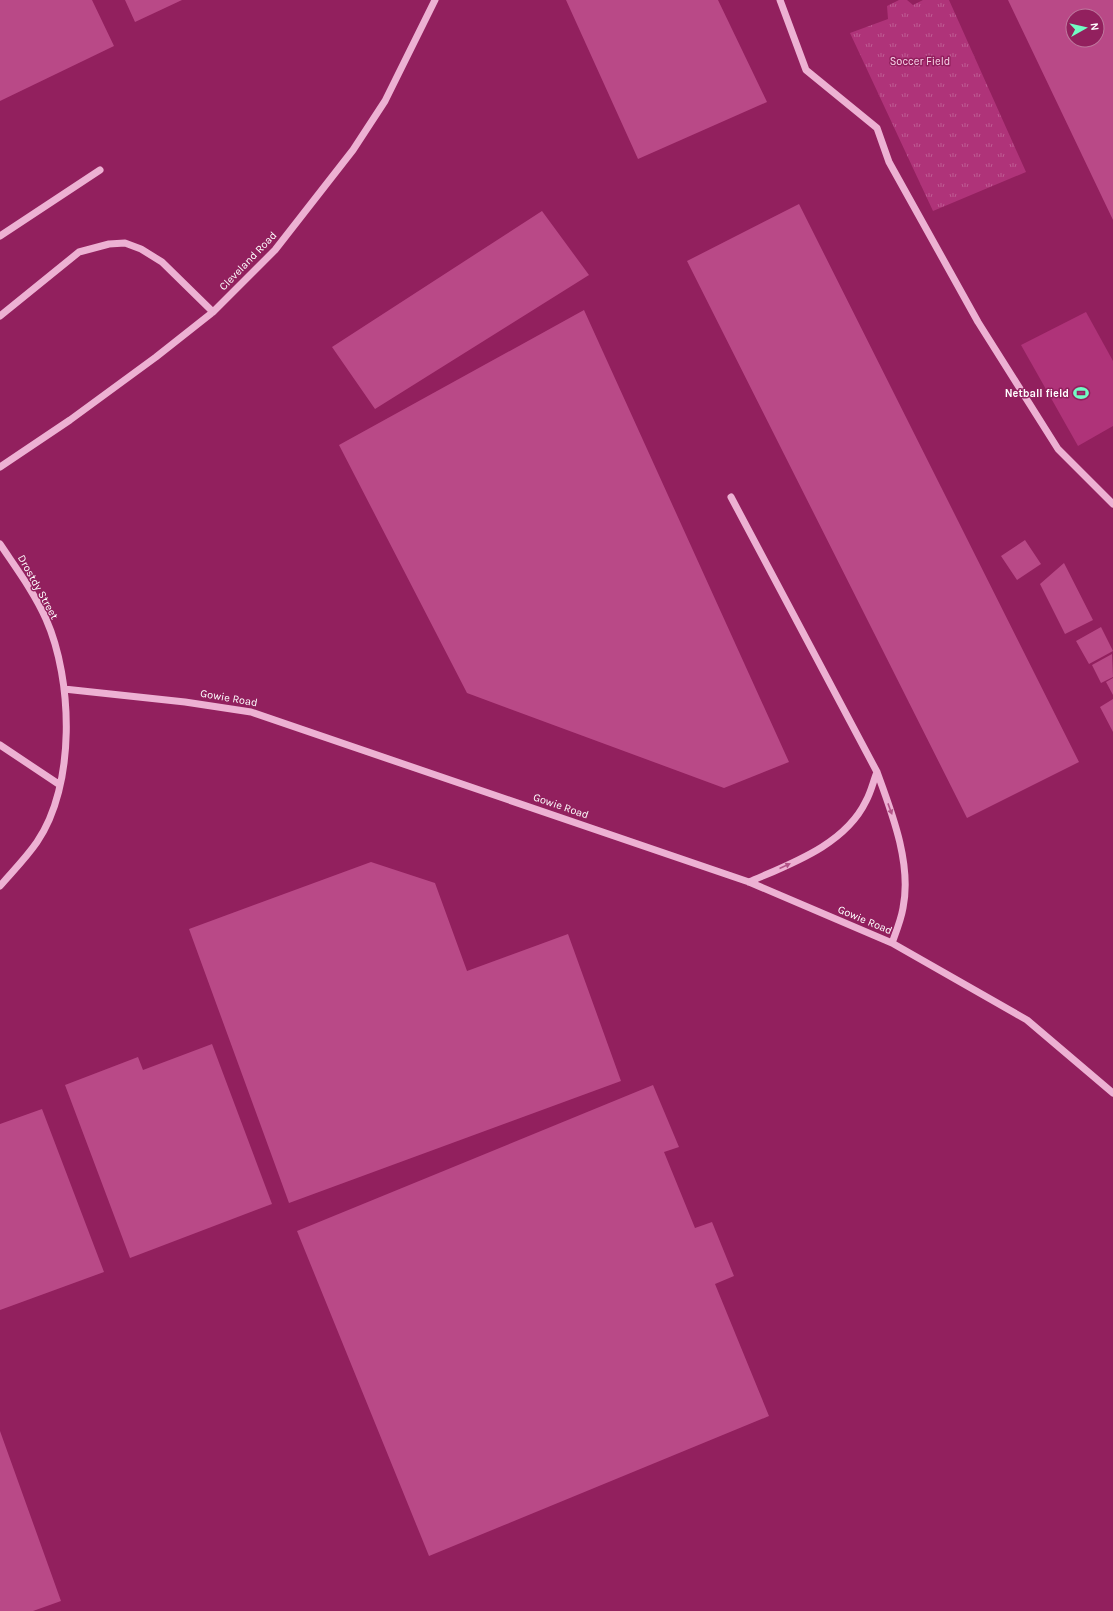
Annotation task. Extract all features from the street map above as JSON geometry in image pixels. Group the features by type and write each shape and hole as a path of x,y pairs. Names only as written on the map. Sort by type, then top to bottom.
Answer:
{"street":[{"name":"Cleveland Road","path":"0,467 70,420 156,357 213,312 275,250 353,150 385,101 435,0"},
{"path":"780,0 806,70 877,128 888,162 978,322 1058,449 1113,504"},
{"path":"0,236 100,170"},
{"path":"0,316 79,252 109,244 125,243 141,249 162,262 213,312"},
{"path":"731,497 877,772 895,820 901,847 905,878 903,907 892,943"},
{"name":"Drostdy Street","path":"0,544 26,584 46,619 58,654 64,689 67,722 64,768 55,806 38,841 0,886"},
{"name":"Gowie Road","path":"64,689 251,712 749,882 892,943 1027,1020 1113,1093"},
{"path":"0,745 60,785"},
{"path":"749,882 788,865 816,850 836,836 852,822 866,802 877,772"}],"green space":[{"name":"Soccer Field","path":"899,0 907,0 913,5 923,0 949,0 1026,172 933,211 850,33 888,19 887,6"},
{"name":"Netball field","path":"1086,312 1113,361 1113,426 1078,446 1021,345"}],"building":[{"path":"0,0 92,0 114,46 0,101"},
{"path":"125,0 182,0 135,22"},
{"path":"566,0 718,0 767,102 638,159"},
{"path":"1008,0 1113,0 1113,220"},
{"path":"799,204 1079,762 967,818 687,261"},
{"path":"542,211 589,275 375,409 332,347"},
{"path":"584,310 789,762 724,788 467,693 339,445"},
{"path":"1025,540 1041,564 1017,580 1001,556"},
{"path":"1064,563 1093,620 1065,634 1040,584"},
{"path":"1101,627 1113,651 1089,664 1076,641"},
{"path":"1112,654 1113,677 1101,683 1092,665"},
{"path":"1113,678 1113,695 1106,682"},
{"path":"1113,699 1113,732 1100,707"},
{"path":"371,862 435,883 467,971 568,934 621,1081 289,1203 189,929"},
{"path":"212,1044 272,1204 130,1258 65,1085 138,1057 143,1070"},
{"path":"653,1085 679,1147 664,1152 695,1228 712,1222 734,1276 715,1284 769,1416 429,1556 297,1231"},
{"path":"42,1109 104,1272 0,1310 0,1124"},
{"path":"0,1431 61,1601 33,1611 0,1611"}],"place":[{"name":"Netball field","path":"1081,393"}]}
